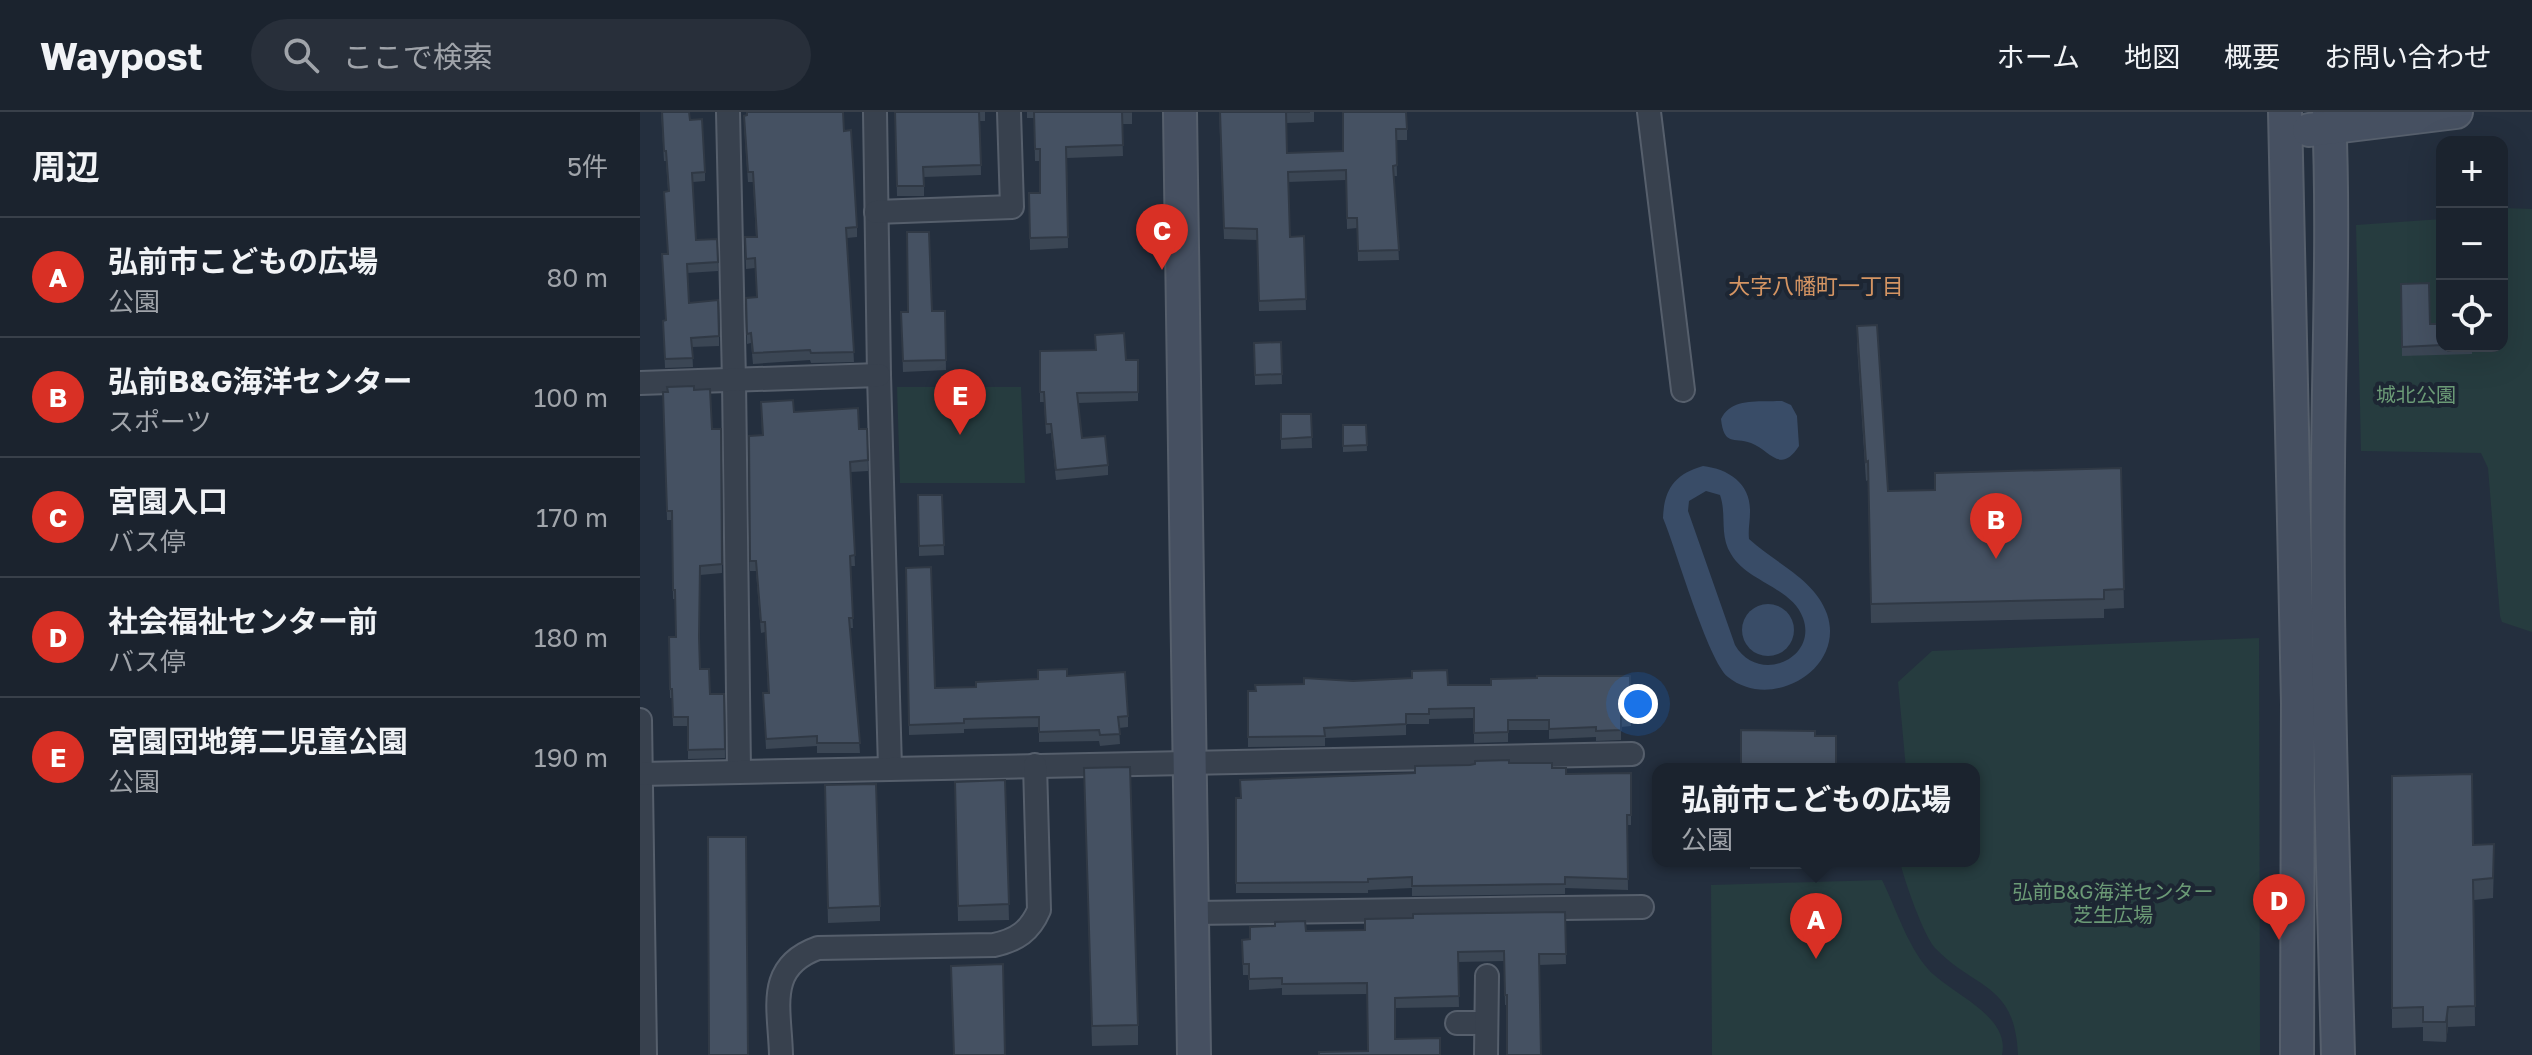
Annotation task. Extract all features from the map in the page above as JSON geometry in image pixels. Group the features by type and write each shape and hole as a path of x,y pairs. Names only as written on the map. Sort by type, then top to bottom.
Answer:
{"street":[{"path":"728,112 739,771"},
{"path":"875,112 890,768"},
{"path":"876,212 1012,207 1009,112"},
{"path":"1180,112 1194,1055"},
{"path":"1649,112 1683,390"},
{"path":"2297,1055 2298,703 2285,122 2456,112"},
{"path":"2329,120 2332,302 2329,590 2338,1055"},
{"path":"640,383 879,375"},
{"path":"640,720 645,1055"},
{"path":"640,774 1632,754"},
{"path":"781,1055 780,985 784,971 806,952 818,948 994,945 1022,935 1033,925 1039,910 1035,765"},
{"path":"1192,913 1642,907"},
{"path":"1486,1055 1487,976"},
{"path":"1457,1023 1486,1023"}],"green space":[{"name":"城北公園","path":"2508,208 2532,209 2532,632 2502,622 2500,616 2488,468 2481,453 2361,451 2356,225 2436,219 2436,352 2508,352"},
{"path":"897,387 1021,387 1025,483 900,483"},
{"name":"弘前B&G海洋センター 芝生広場","path":"2259,638 2260,1055 2018,1055 2015,1031 2001,1000 1950,962 1930,942 1902,867 1980,867 1980,763 1905,763 1898,682 1932,651"},
{"path":"1882,880 1921,959 1938,978 1988,1017 2002,1041 2002,1055 1712,1055 1711,885"}],"water":[{"path":"1782,401 1791,405 1797,416 1799,446 1786,459 1775,458 1758,446 1730,439 1724,433 1721,419 1732,407 1747,402"},
{"path":"1703,466 1713,468 1737,480 1747,493 1749,502 1749,539 1804,581 1821,602 1827,614 1830,634 1826,652 1801,679 1783,687 1764,690 1745,687 1728,677 1711,650 1663,518 1666,499 1673,484 1693,469","holes":["1706,491 1720,495 1725,540 1731,554 1747,571 1789,599 1803,618 1805,633 1802,645 1783,662 1771,665 1757,663 1745,657 1735,645 1688,511 1689,501"]},
{"path":"1768,604 1787,611 1794,630 1787,649 1768,656 1749,649 1742,630 1749,611"}],"building":[{"path":"662,112 689,112 690,120 702,119 705,172 692,173 696,240 717,239 718,262 687,264 689,303 718,300 719,336 691,338 693,358 665,359 662,254 668,254 664,192 669,191"},
{"path":"747,112 843,112 844,131 851,130 857,227 846,228 854,352 811,353 810,350 753,353 751,333 747,334 746,298 757,297 755,258 746,259 745,237 757,237 753,172 748,172 744,116"},
{"path":"895,112 979,112 981,165 923,167 924,186 897,186"},
{"path":"1034,112 1122,112 1123,145 1066,147 1068,237 1030,238 1029,193 1040,193 1040,149 1035,149"},
{"path":"1220,112 1286,112 1287,153 1343,151 1343,112 1406,112 1407,129 1396,129 1397,165 1393,166 1399,250 1358,251 1357,218 1347,218 1346,170 1288,172 1290,237 1304,236 1306,299 1259,301 1257,229 1224,228"},
{"path":"907,232 929,232 932,311 945,311 946,360 903,361 901,312 908,312"},
{"path":"2429,283 2430,324 2436,324 2436,345 2402,347 2401,284"},
{"path":"1877,325 1888,491 1935,490 1935,473 2121,468 2124,589 2104,590 2104,599 1871,604 1868,461 1857,326"},
{"path":"1124,333 1126,360 1138,360 1138,392 1077,393 1082,438 1105,436 1108,465 1056,470 1051,424 1046,424 1044,392 1040,392 1040,351 1096,350 1095,335"},
{"path":"1281,342 1282,374 1255,375 1254,343"},
{"path":"694,386 694,390 710,389 712,429 721,429 722,564 700,566 699,637 700,669 709,669 710,694 724,694 725,749 688,750 688,717 673,717 670,689 669,637 676,637 675,590 672,511 667,511 663,392 668,392 667,387"},
{"path":"793,400 794,412 858,408 859,429 867,429 868,460 850,462 855,555 850,556 853,618 849,618 860,743 817,743 817,736 766,739 763,693 769,693 765,622 761,622 756,561 750,561 749,436 763,435 761,402"},
{"path":"1281,414 1311,414 1312,437 1281,439"},
{"path":"1343,425 1366,425 1367,445 1343,446"},
{"path":"918,495 942,495 944,545 919,546"},
{"path":"931,567 935,688 976,687 976,682 1038,679 1038,670 1067,669 1067,676 1125,672 1128,716 1118,717 1120,734 1100,735 1099,730 1039,732 1039,717 964,719 964,723 909,725 906,568"},
{"path":"1447,670 1448,685 1491,685 1491,679 1537,676 1630,676 1631,716 1621,716 1621,730 1596,731 1596,727 1549,729 1549,720 1508,720 1508,732 1474,733 1474,708 1429,709 1429,714 1406,714 1406,724 1324,728 1325,736 1248,737 1248,691 1256,691 1255,685 1304,684 1304,678 1353,681 1412,678 1412,671"},
{"path":"1741,730 1815,731 1815,736 1836,736 1836,763 1741,763"},
{"path":"1509,760 1509,763 1552,763 1552,768 1566,768 1566,774 1631,773 1631,815 1627,815 1628,879 1565,877 1565,884 1412,886 1412,877 1368,879 1368,882 1236,883 1236,798 1241,798 1240,780 1415,773 1415,766 1470,765 1475,761"},
{"path":"1130,767 1138,1025 1092,1026 1084,768"},
{"path":"2472,774 2473,845 2494,844 2493,878 2473,880 2475,1006 2448,1007 2446,1022 2423,1022 2423,1007 2392,1008 2392,776"},
{"path":"1005,780 1009,904 958,906 955,782"},
{"path":"876,784 880,906 828,908 825,785"},
{"path":"708,837 746,837 748,1055 709,1055"},
{"path":"1565,912 1566,954 1539,954 1541,1055 1507,1055 1504,951 1458,952 1459,996 1395,998 1395,1039 1440,1038 1440,1055 1319,1055 1319,1052 1368,1051 1367,983 1282,984 1282,978 1249,979 1249,964 1243,964 1242,940 1250,939 1250,927 1275,926 1275,922 1305,921 1306,931 1365,930 1365,919 1413,918 1413,914"},
{"path":"1003,964 1005,1055 954,1055 951,966"}],"place":[{"name":"宮園入口","path":"1162,270"},
{"name":"宮園団地第二児童公園","path":"960,435"},
{"name":"弘前B&G海洋センター","path":"1996,559"},
{"name":"社会福祉センター前","path":"2279,940"},
{"name":"弘前市こどもの広場","path":"1816,959"}],"district":[{"name":"大字八幡町一丁目","path":"1816,286"}]}
